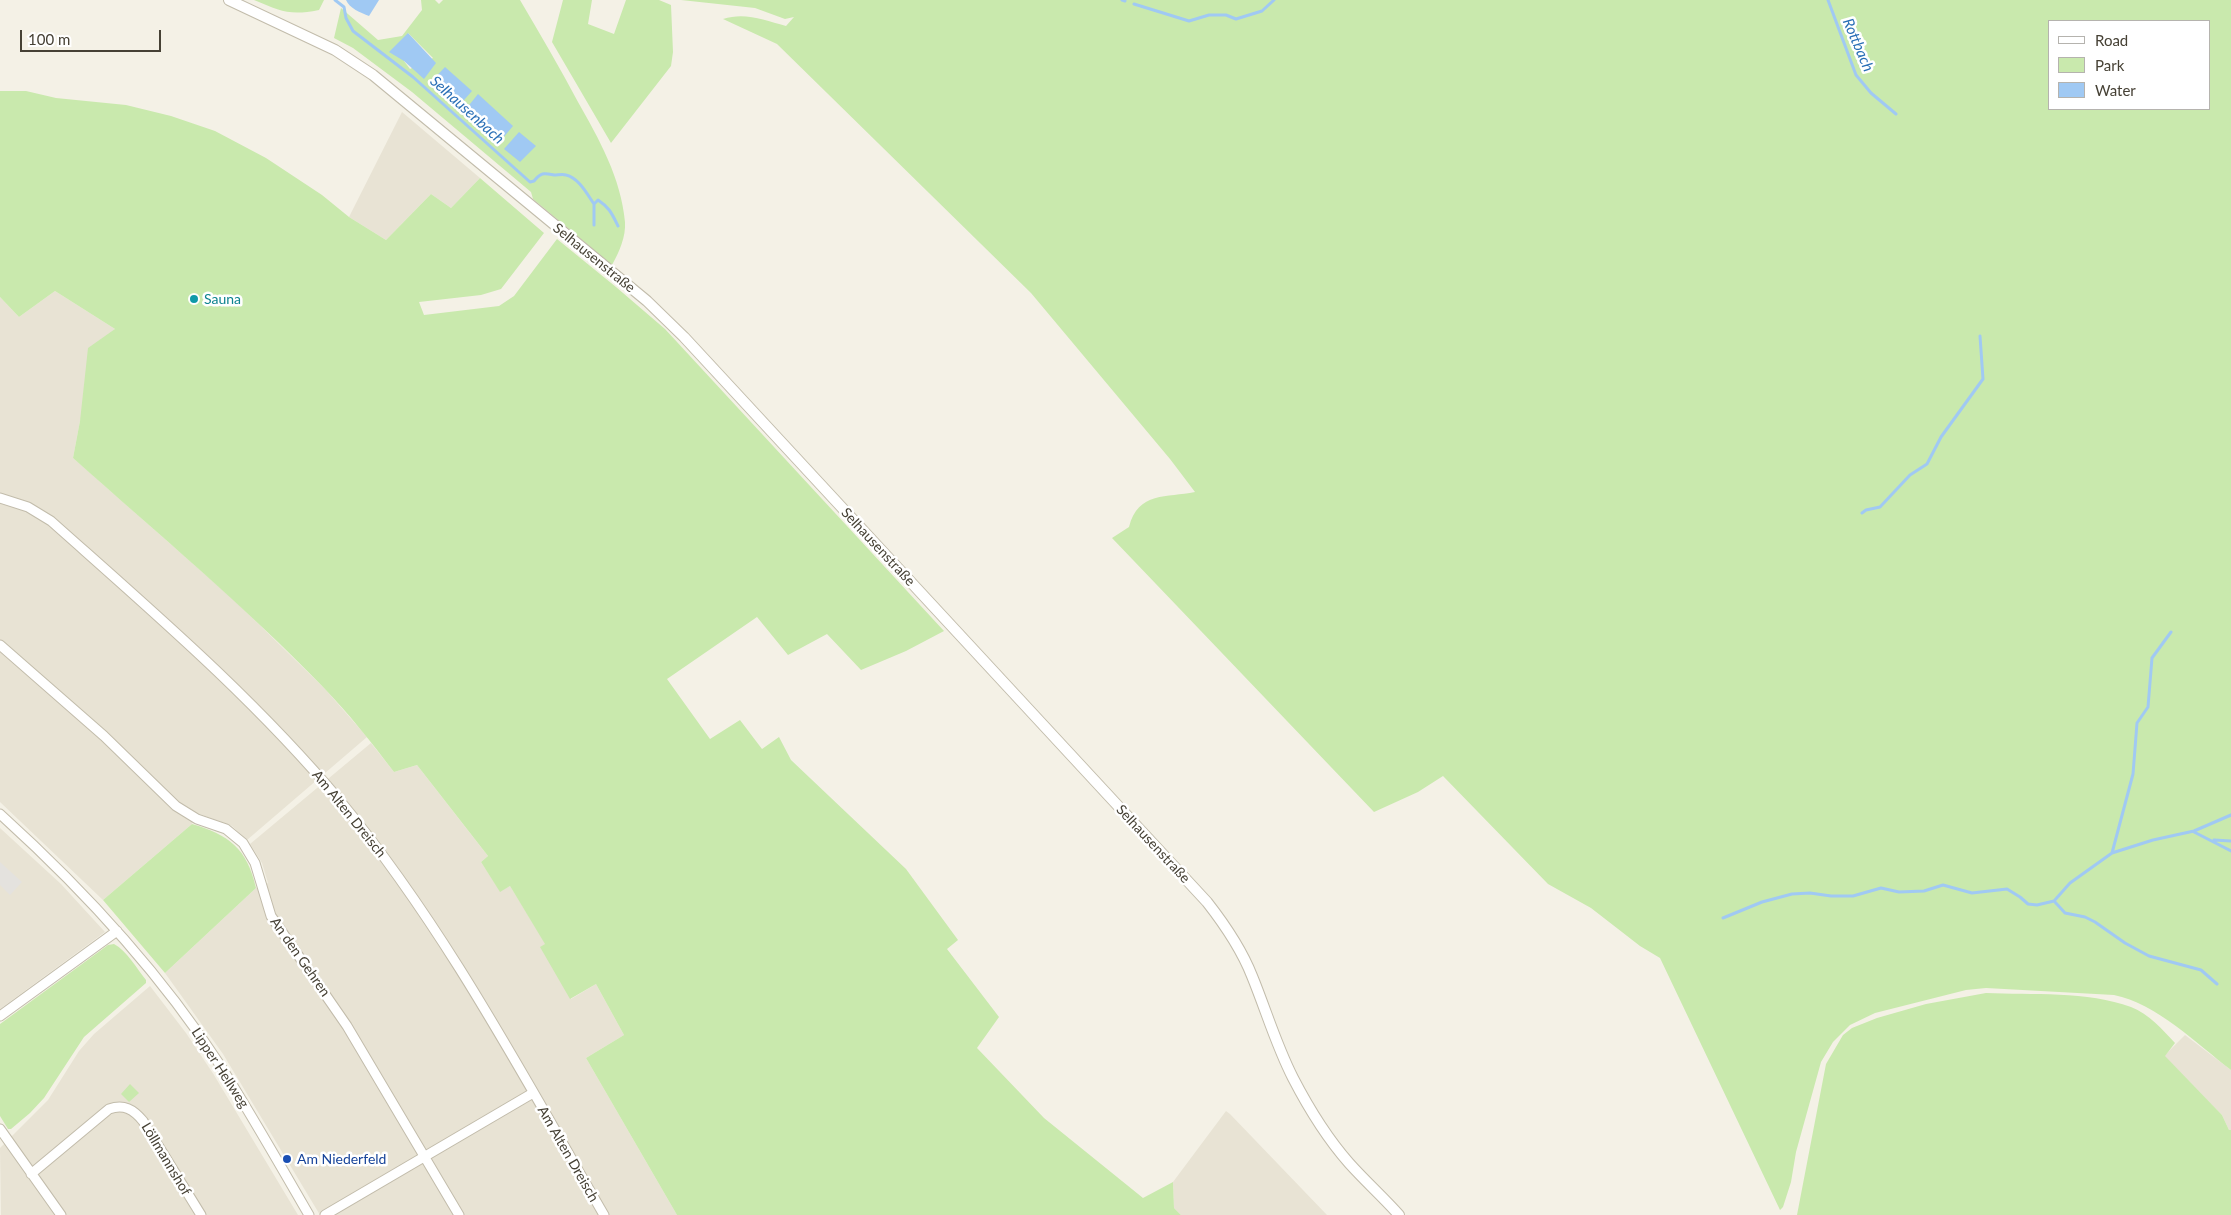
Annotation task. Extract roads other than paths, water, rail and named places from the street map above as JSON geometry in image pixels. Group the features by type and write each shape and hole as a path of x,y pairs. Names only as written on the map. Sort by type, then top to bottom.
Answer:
{"street":[{"name":"Selhausenstraße","path":"229,0 335,50 373,75 647,301 684,337 1219,916 1238,947 1252,976 1278,1046 1293,1078 1317,1119 1348,1161 1399,1215"},
{"name":"Am Alten Dreisch","path":"0,498 28,507 50,521 211,663 292,746 342,803 402,881 472,990 604,1215"},
{"name":"An den Gehren","path":"0,645 104,736 176,806 197,819 226,829 243,843 255,863 270,916 339,1013 459,1215"},
{"name":"Lipper Hellweg","path":"0,814 72,882 117,931 156,978 219,1065 309,1215"},
{"path":"0,1016 117,931"},
{"path":"325,1215 533,1094"},
{"name":"Löllmannshof","path":"32,1174 109,1109 118,1106 125,1107 133,1110 143,1121 202,1215"},
{"path":"0,1129 61,1215"}],"water":[{"path":"346,0 379,0 369,16 352,8"},
{"path":"408,33 436,63 424,79 404,61 389,52"},
{"path":"445,67 472,91 457,108 429,84"},
{"path":"478,94 513,126 497,145 462,114"},
{"path":"519,132 536,146 520,162 504,149"}],"waterway":[{"name":"Selhausenbach","path":"335,0 344,7 346,18 353,31 413,77 530,182 543,174 571,177 582,187 594,204 598,200 608,209 618,226"},
{"name":"Rottbach","path":"1134,4 1189,21 1209,15 1226,15 1236,19 1262,11 1274,0"},
{"name":"Rottbach","path":"1828,0 1856,75 1871,93 1896,114"},
{"name":"Selhausenbach","path":"594,204 594,225"},
{"path":"1862,513 1866,510 1880,507 1910,475 1927,464 1941,437 1983,379 1980,336"},
{"path":"2112,853 2133,774 2137,723 2148,707 2152,658 2171,632"},
{"path":"1723,918 1762,902 1792,894 1810,893 1831,896 1853,896 1881,888 1899,892 1924,891 1943,885 1972,893 2007,889 2028,904 2037,905 2054,901 2070,883 2112,853 2153,840 2194,831 2231,815"},
{"path":"2194,832 2231,851"},
{"path":"2214,840 2231,841"},
{"path":"2054,901 2065,913 2085,917 2095,922 2125,943 2149,956 2201,970 2217,984"}],"place":[{"name":"Sauna","path":"194,299"},
{"name":"Am Niederfeld","path":"287,1159"}]}
